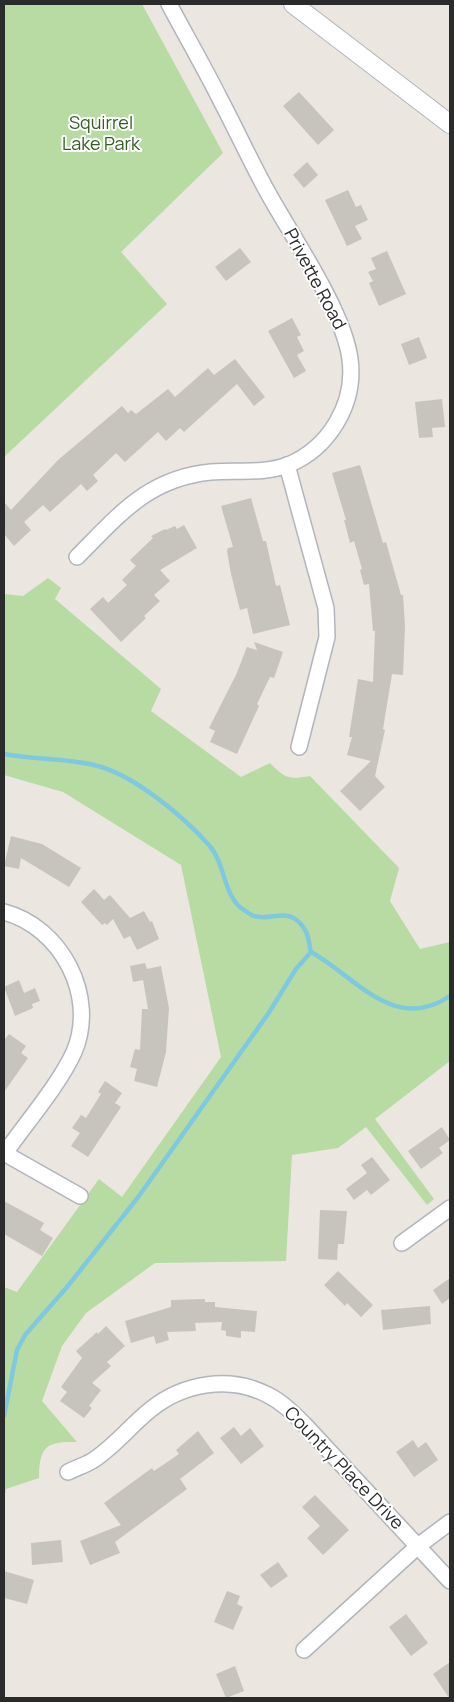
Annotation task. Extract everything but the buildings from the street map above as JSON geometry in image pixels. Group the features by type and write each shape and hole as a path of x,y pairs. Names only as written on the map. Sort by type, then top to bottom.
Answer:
{"street":[{"name":"Privette Road","path":"77,557 133,501 159,486 186,476 211,472 257,472 287,465 311,453 334,430 348,396 351,360 344,334 323,289 269,194 169,4"},
{"path":"292,4 450,124"},
{"path":"287,465 326,608 327,637 299,747"},
{"path":"4,912 18,916 45,934 60,948 70,965 80,995 81,1007 80,1029 74,1052 4,1153 80,1196"},
{"path":"402,1243 450,1208"},
{"name":"Country Place Drive","path":"68,1472 92,1461 112,1446 150,1410 167,1398 199,1386 225,1384 246,1387 268,1395 291,1412 450,1581"},
{"path":"304,1650 418,1546 450,1522"}],"green space":[{"name":"Squirrel Lake Park","path":"4,4 142,4 223,153 121,252 167,304 4,457"},
{"path":"48,578 61,588 55,599 161,689 151,711 241,777 270,763 287,777 310,776 399,868 390,901 420,949 450,942 450,1061 375,1119 434,1199 427,1205 366,1127 338,1148 292,1155 286,1261 155,1263 86,1313 62,1346 42,1401 77,1442 58,1443 47,1448 43,1452 41,1459 39,1478 6,1489 4,1499 4,1287 17,1292 99,1179 122,1197 221,1057 181,865 63,792 4,775 4,594 23,596"}],"waterway":[{"path":"4,754 87,763 127,778 158,798 209,845 218,860 235,902 249,914 261,917 287,916 293,918 299,922 306,932 311,952 376,997 393,1005 411,1009 430,1006 450,996"},
{"path":"4,1416 17,1350 25,1335 67,1287 139,1196 268,1014 296,969 311,952"}]}
